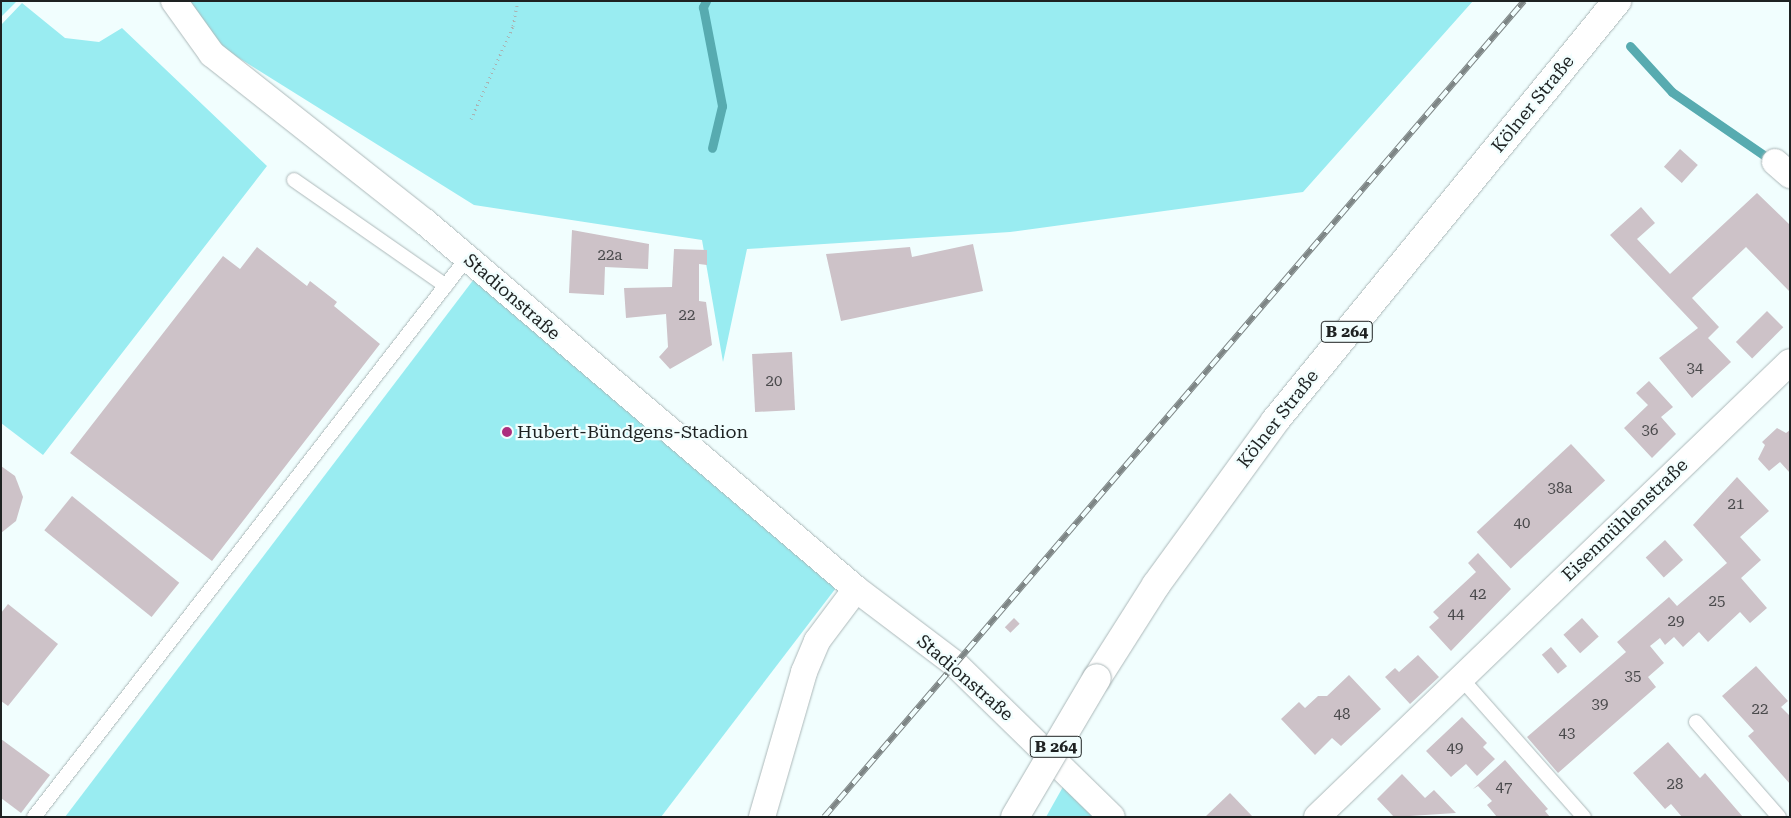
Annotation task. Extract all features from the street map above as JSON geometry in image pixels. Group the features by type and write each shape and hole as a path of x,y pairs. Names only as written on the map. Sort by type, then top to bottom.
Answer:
{"main road":[{"name":"Kölner Straße","path":"1015,817 1097,678 1156,585 1275,421 1617,1"}],"street":[{"name":"Stadionstraße","path":"174,1 212,54 467,258 856,589 955,664 1112,817"},
{"name":"Eisenmühlenstraße","path":"1317,817 1460,677 1790,362"},
{"path":"762,817 804,672 817,641 856,589"}],"lane":[{"path":"294,180 446,286"},
{"path":"34,817 467,258"},
{"path":"1460,677 1584,817"},
{"path":"1696,722 1779,817"}],"path":[{"path":"471,119 513,26 518,1"}],"shaded area":[{"path":"1,1 17,1 1,17"},
{"path":"186,1 1473,1 1303,192 1010,232 747,249 723,362 702,240 474,205 218,45"},
{"path":"22,3 65,38 99,42 122,28 267,166 43,455 1,423 1,25"},
{"name":"Hubert-Bündgens-Stadion","path":"474,279 839,584 661,817 65,817"},
{"path":"1064,785 1094,817 1046,817"}],"building":[{"path":"1680,149 1698,165 1682,183 1664,167"},
{"path":"1757,193 1790,225 1790,292 1746,247 1692,298 1719,327 1708,338 1731,362 1692,398 1659,358 1698,328 1610,235 1641,207 1655,223 1637,239 1670,274"},
{"path":"572,230 649,244 648,269 605,267 604,295 569,293"},
{"path":"973,244 983,291 841,321 826,254 910,247 912,257"},
{"path":"257,247 307,286 310,281 337,302 334,306 380,344 212,561 70,453 223,256 240,269"},
{"path":"674,249 707,250 707,265 699,264 699,301 706,302 712,345 670,369 659,357 668,347 666,314 626,318 624,288 672,287"},
{"path":"1767,311 1783,327 1752,358 1736,342"},
{"path":"792,352 795,410 755,412 752,354"},
{"path":"1649,381 1673,407 1661,417 1676,434 1652,458 1624,428 1648,405 1636,393"},
{"path":"1777,428 1786,433 1790,430 1790,473 1780,462 1769,471 1758,459 1765,445 1762,442"},
{"path":"1571,444 1605,481 1511,569 1477,532"},
{"path":"1,466 15,476 23,497 16,521 1,533"},
{"path":"1737,477 1769,511 1740,537 1761,560 1741,578 1767,608 1750,623 1740,612 1708,642 1699,632 1683,647 1674,637 1665,645 1660,638 1650,646 1664,663 1648,677 1656,687 1558,773 1527,737 1626,652 1617,642 1669,597 1677,606 1727,563 1693,525"},
{"path":"72,496 179,583 152,617 44,530"},
{"path":"1665,540 1683,560 1664,577 1646,557"},
{"path":"1478,553 1511,589 1451,651 1429,627 1439,618 1433,612 1476,572 1468,563"},
{"path":"8,604 58,644 8,706 1,701 1,613"},
{"path":"1014,618 1020,624 1010,633 1005,627"},
{"path":"1582,618 1599,637 1580,653 1563,635"},
{"path":"1551,647 1567,666 1558,674 1542,655"},
{"path":"1418,655 1439,677 1410,704 1385,677 1395,668 1399,672"},
{"path":"1756,666 1788,701 1781,707 1790,716 1790,784 1748,736 1754,731 1722,696"},
{"path":"1349,675 1381,709 1341,746 1332,738 1315,755 1281,719 1299,702 1305,708 1318,696 1327,696"},
{"path":"1462,717 1487,743 1483,747 1495,759 1477,776 1466,764 1451,777 1426,751"},
{"path":"1,739 50,775 21,813 1,798"},
{"path":"1668,742 1700,778 1705,773 1743,817 1682,817 1671,804 1665,809 1633,773"},
{"path":"1505,760 1548,809 1545,811 1550,817 1497,817 1487,805 1492,801 1478,786 1473,789"},
{"path":"1402,774 1425,798 1434,790 1456,813 1394,817 1377,799"},
{"path":"1230,793 1253,817 1205,817"}],"waterway":[{"path":"706,1 703,7 722,106 712,148"},
{"path":"1630,46 1672,92 1774,162"}],"railway":[{"path":"824,817 1524,1"}],"place":[{"name":"Hubert-Bündgens-Stadion","path":"507,432"}]}
